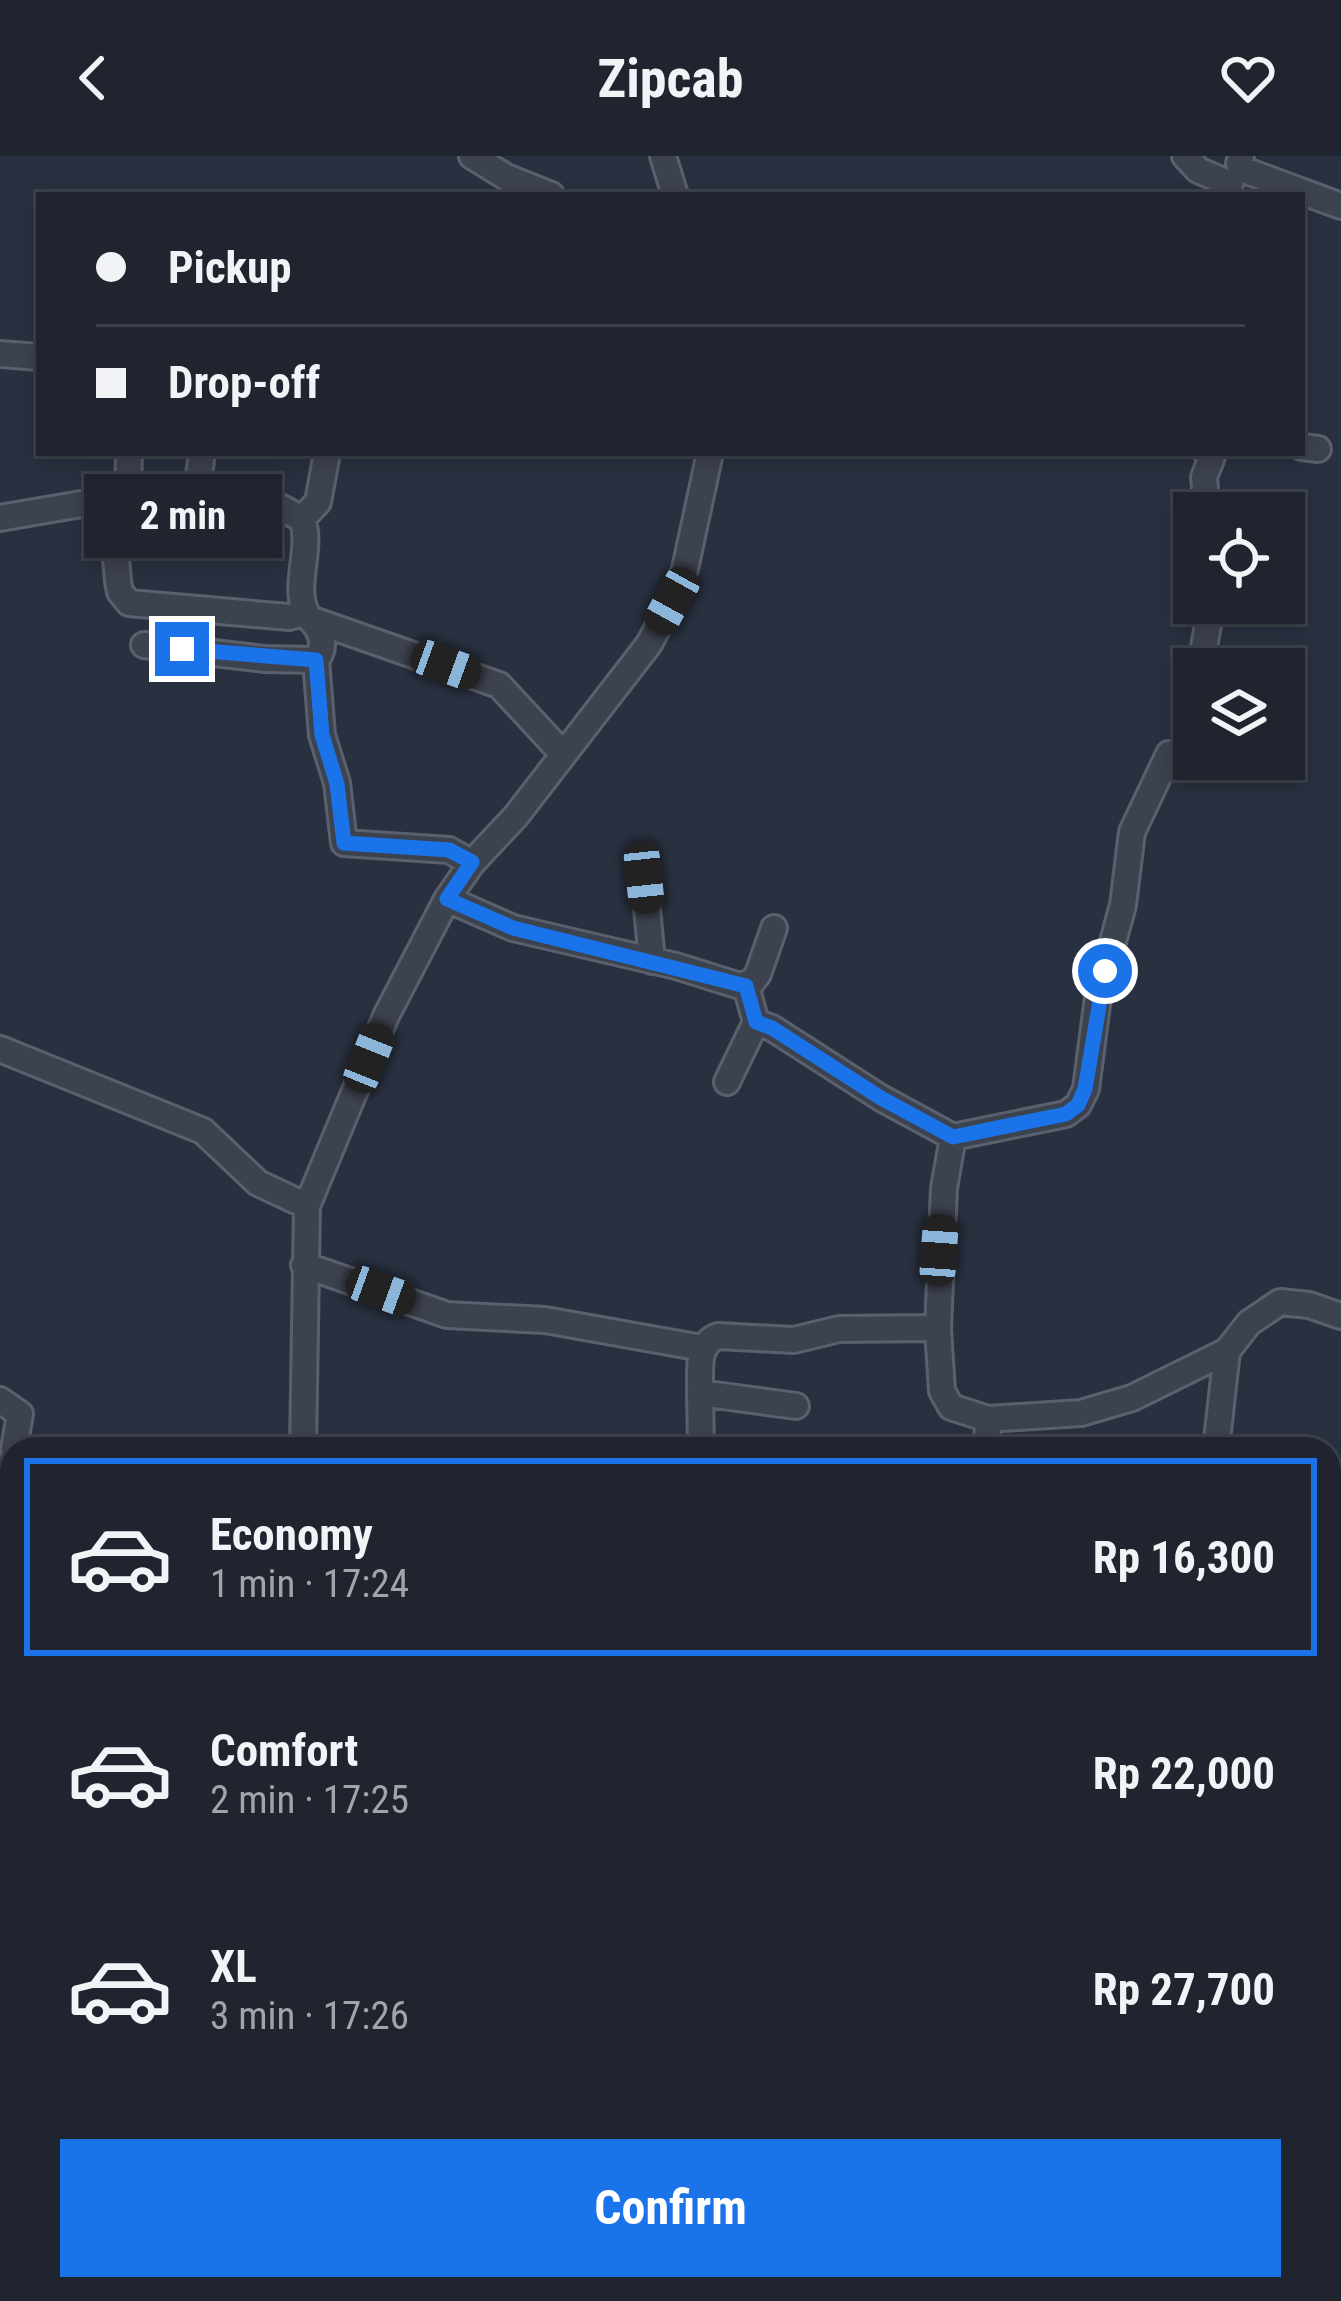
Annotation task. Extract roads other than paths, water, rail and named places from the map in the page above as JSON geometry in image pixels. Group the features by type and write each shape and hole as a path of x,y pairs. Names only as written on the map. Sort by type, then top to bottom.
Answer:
{"street":[{"path":"472,156 543,192"},
{"path":"664,156 667,192"},
{"path":"1185,156 1198,170 1252,174 1302,192"},
{"path":"1305,193 1341,206"},
{"path":"0,354 36,357"},
{"path":"128,456 119,498 118,580 128,603 307,616 499,685 568,745"},
{"path":"196,497 202,456"},
{"path":"302,519 318,502 326,456"},
{"path":"303,1437 307,1206 386,1016 447,899 649,644 686,568 709,456"},
{"path":"1205,492 1210,456"},
{"path":"0,518 119,498 172,502 196,497 280,507 302,519 308,536 302,578 307,616 322,636 316,660 322,735 337,784 344,843 449,850 472,862"},
{"path":"144,645 316,660"},
{"path":"756,1022 953,1137 1066,1114 1078,1105 1085,1089 1097,997 1123,905 1127,850 1169,754"},
{"path":"644,878 652,961"},
{"path":"447,899 513,928 746,986"},
{"path":"746,986 758,974 774,928"},
{"path":"727,1082 756,1022 746,986"},
{"path":"0,1049 203,1131 258,1184 307,1206"},
{"path":"953,1137 944,1188 938,1329 942,1391 952,1407 988,1419 1081,1413 1115,1403 1227,1351 1249,1323 1280,1303 1309,1305 1341,1316"},
{"path":"304,1265 447,1315 545,1321 702,1348"},
{"path":"701,1437 706,1340 718,1336 794,1340 838,1329 938,1329"},
{"path":"1217,1437 1227,1351"},
{"path":"700,1393 796,1406"},
{"path":"0,1400 20,1414 16,1437"},
{"path":"988,1419 988,1437"}]}
